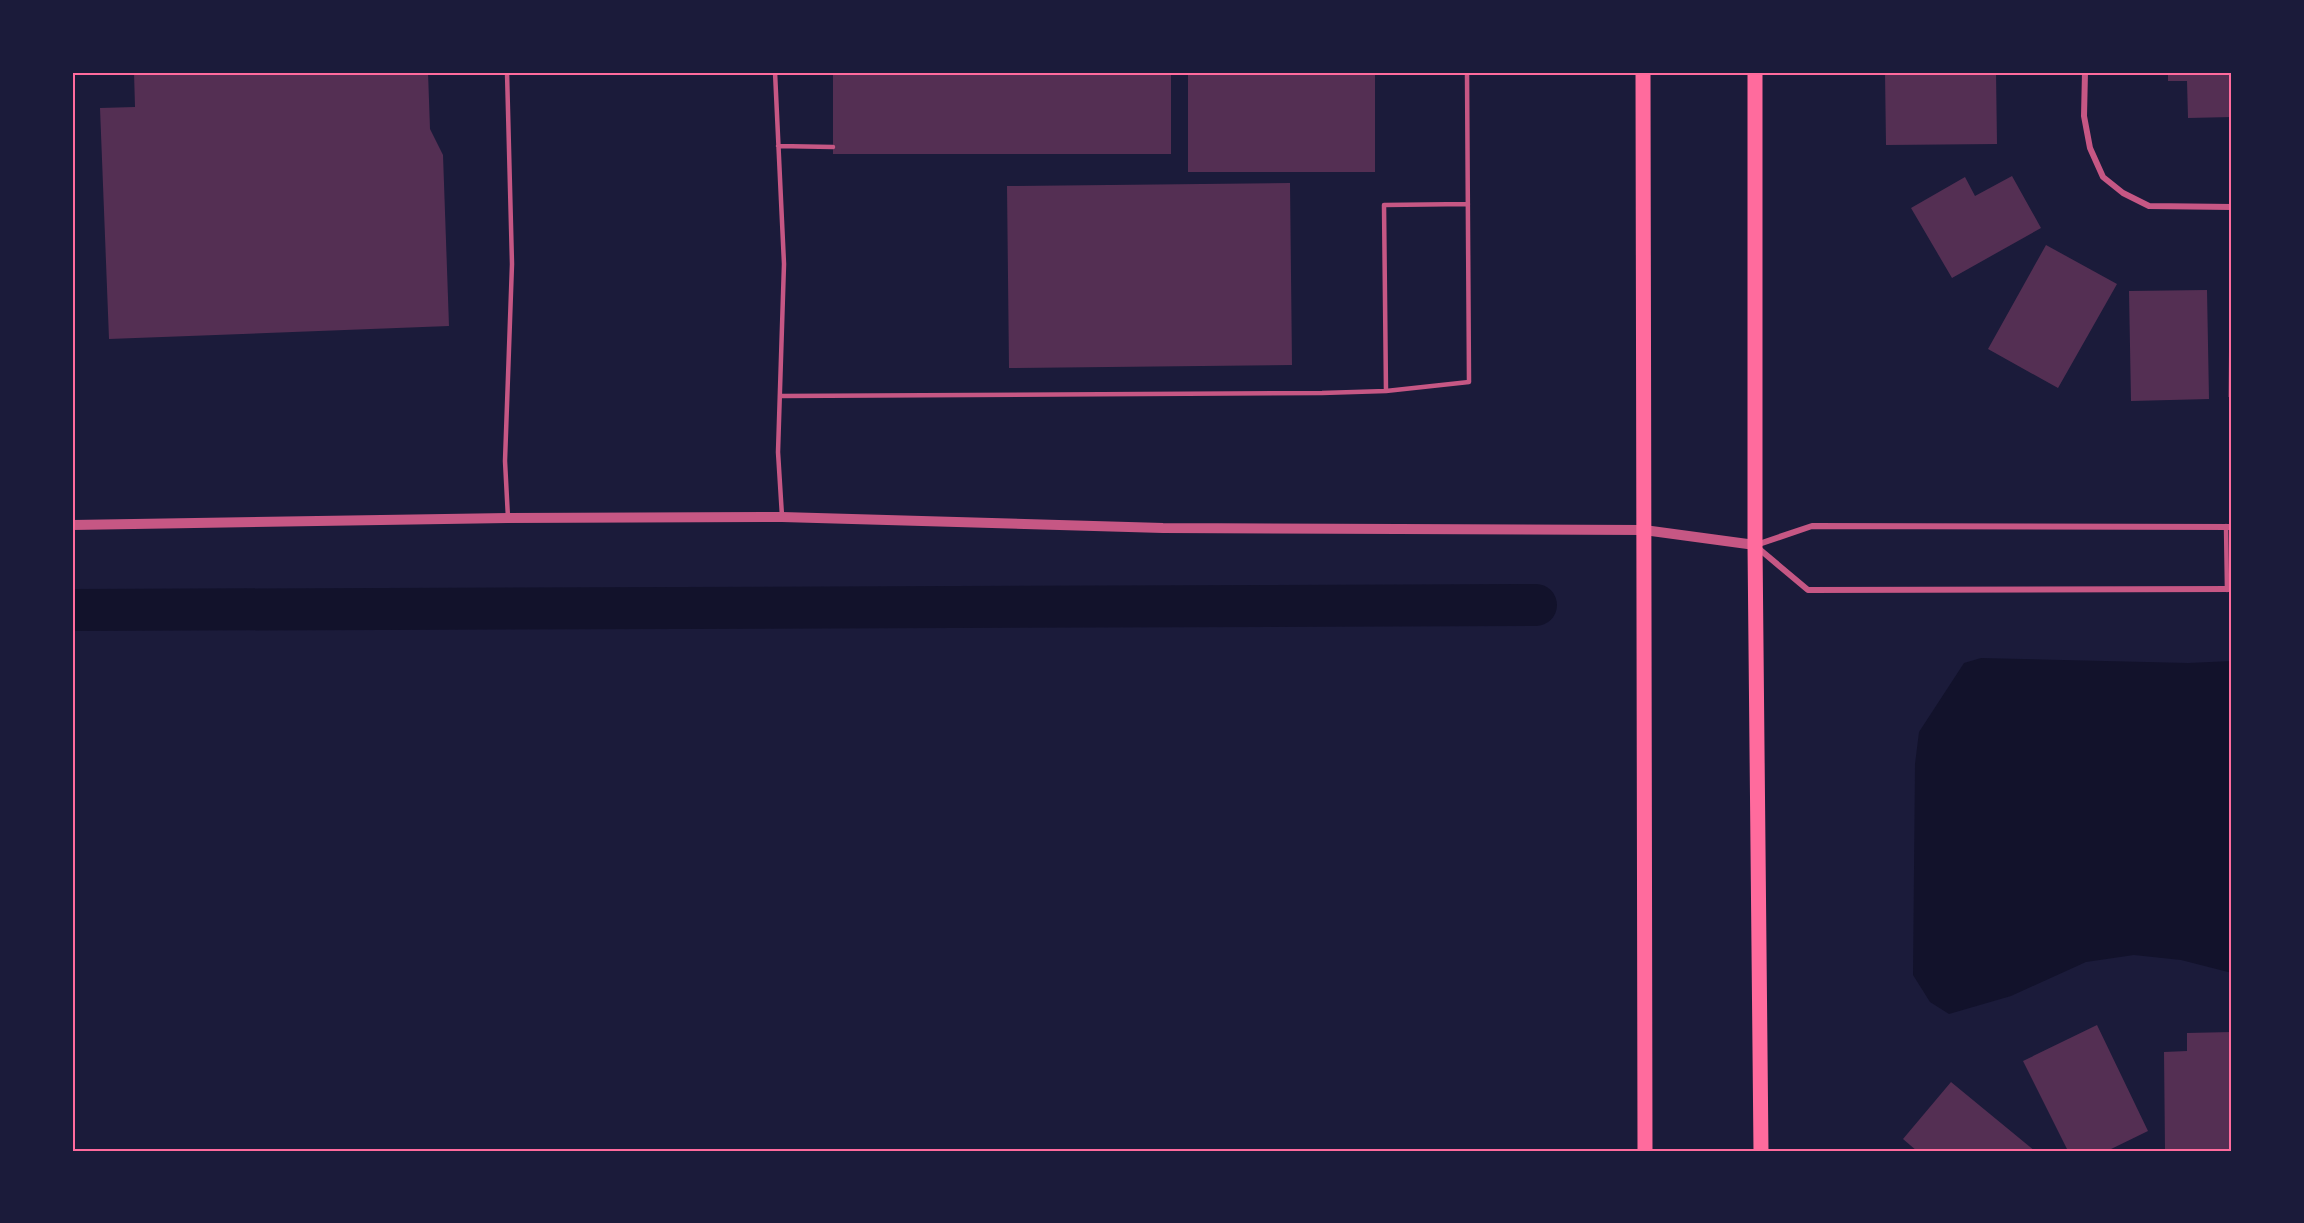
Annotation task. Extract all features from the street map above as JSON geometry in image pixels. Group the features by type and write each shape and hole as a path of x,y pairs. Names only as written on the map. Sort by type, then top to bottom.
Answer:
{"main road":[{"path":"1643,72 1645,1151"},
{"path":"1755,72 1755,545 1761,1151"}],"street":[{"path":"2085,72 2084,116 2090,148 2103,177 2123,193 2149,206 2232,207"},
{"path":"72,525 508,518 782,518 1163,528 1644,530 1755,545 1812,526 2229,526"},
{"path":"1755,545 1808,590 2230,590"}],"lane":[{"path":"507,72 512,264 504,461 508,518"},
{"path":"775,72 784,264 778,452 782,518"},
{"path":"781,396 1310,393 1386,390 1469,382 1467,72"},
{"path":"778,146 833,147"},
{"path":"1386,390 1384,206 1468,204"},
{"path":"2229,526 2230,590"}],"shaded area":[{"path":"1981,658 2188,663 2232,661 2232,973 2181,960 2134,955 2086,962 2011,996 1949,1014 1930,1002 1913,975 1915,764 1919,732 1964,663"}],"building":[{"path":"134,72 428,72 430,129 443,155 449,326 109,339 100,108 135,107"},
{"path":"833,72 1171,72 1171,154 833,154"},
{"path":"1188,72 1375,72 1375,172 1188,172"},
{"path":"1885,72 1996,72 1997,144 1886,145"},
{"path":"2168,72 2232,72 2232,117 2188,118 2187,81 2168,81"},
{"path":"2012,176 2041,228 1952,278 1911,208 1965,177 1975,196"},
{"path":"1290,183 1292,365 1009,368 1007,186"},
{"path":"2046,245 2117,284 2058,388 1988,349"},
{"path":"2207,290 2209,399 2131,401 2129,291"},
{"path":"2230,303 2232,303 2232,397 2228,397"},
{"path":"2097,1025 2148,1131 2107,1151 2068,1151 2023,1061"},
{"path":"2232,1032 2232,1151 2165,1151 2164,1052 2187,1051 2187,1033"},
{"path":"1951,1082 2035,1151 1917,1151 1903,1139"}],"waterway":[{"path":"72,610 1536,605"}]}
